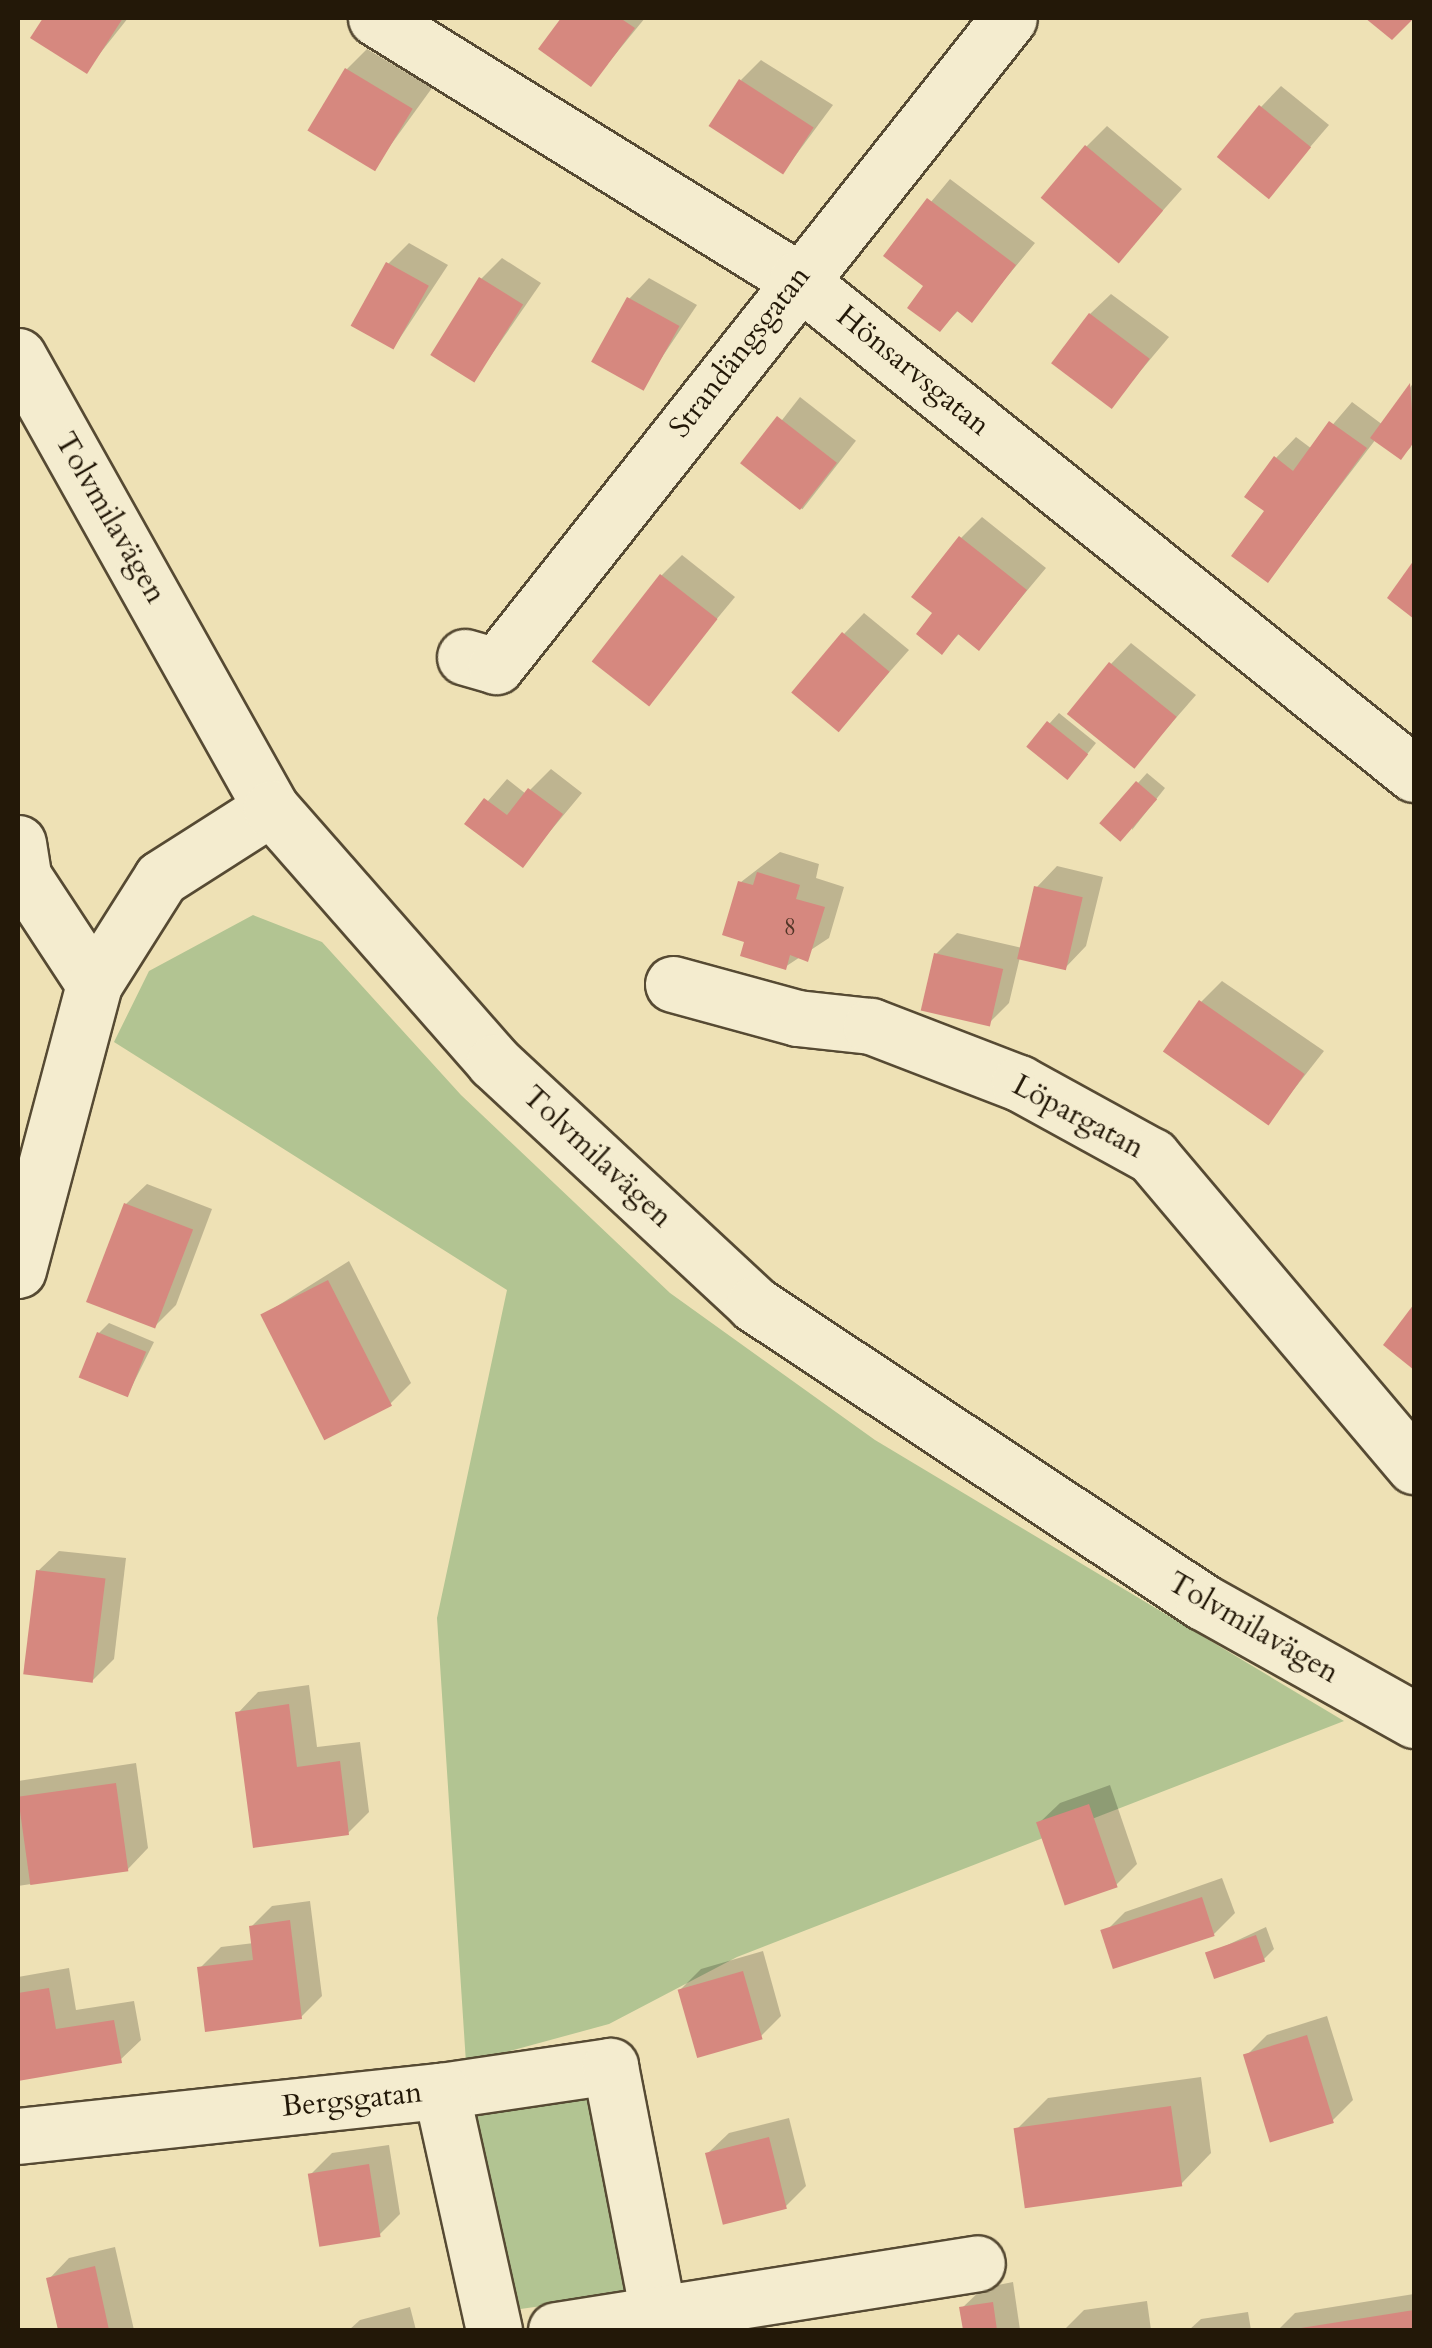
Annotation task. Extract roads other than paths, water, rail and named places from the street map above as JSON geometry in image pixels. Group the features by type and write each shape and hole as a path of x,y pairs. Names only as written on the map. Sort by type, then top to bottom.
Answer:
{"street":[{"name":"Strandängsgatan","path":"465,657 496,666 797,279 1009,18"},
{"name":"Hönsarvsgatan","path":"413,26 797,279 1414,774"},
{"name":"Tolvmilavägen","path":"18,356 272,808 494,1062 754,1304 1203,1602 1414,1720"},
{"path":"18,1270 94,984 161,878 272,808"},
{"path":"18,843 24,876 94,984"},
{"name":"Löpargatan","path":"672,984 798,1018 871,1026 1019,1084 1152,1156 1414,1466"},
{"path":"441,2091 610,2066 658,2313"},
{"name":"Bergsgatan","path":"18,2136 441,2091 494,2330"},
{"path":"556,2330 977,2263"}]}
